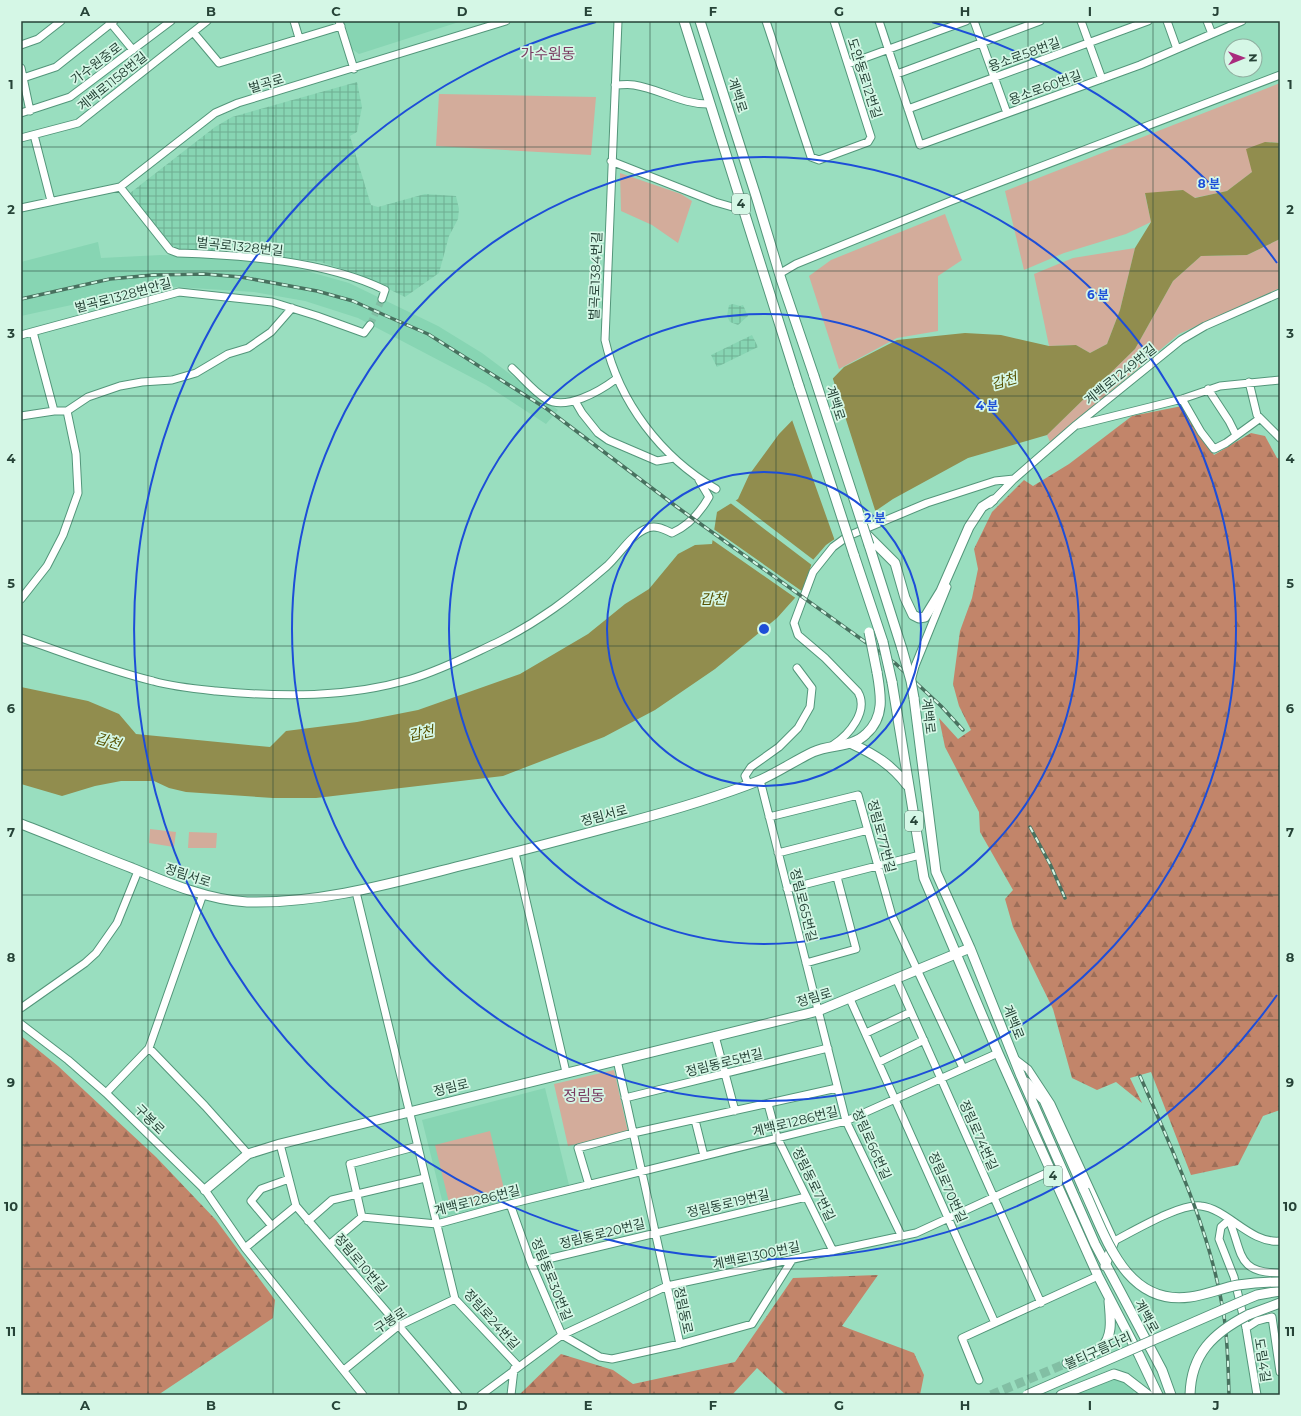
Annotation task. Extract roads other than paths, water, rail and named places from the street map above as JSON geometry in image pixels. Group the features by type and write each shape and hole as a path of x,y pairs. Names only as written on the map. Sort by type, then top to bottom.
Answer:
{"main road":[{"name":"4","path":"684,21 799,386 875,616"},
{"name":"계백로","path":"700,21 779,274 814,376 864,532 871,543 911,681 936,872 970,948 1021,1076 1095,1244 1105,1266 1162,1370 1171,1395"},
{"path":"706,21 707,41"},
{"path":"871,543 895,563 905,598 913,615 919,618 925,617 941,591 969,527 982,507 993,500"},
{"name":"계백로","path":"875,616 883,642 901,729 908,786 924,878 1050,1171 1098,1276 1150,1376 1158,1395"},
{"path":"875,616 869,632 880,692 880,715 876,723 866,735 852,744 882,760 897,772 908,786"},
{"name":"정림서로","path":"21,824 138,871 203,894 246,902 282,900 356,892 516,853 692,804 760,780 815,751 833,745 852,744"},
{"name":"정림로","path":"205,1190 248,1154 280,1144 566,1072 818,1011 850,999 916,969 970,948"},
{"path":"1021,1076 1044,1100 1087,1189 1111,1247 1125,1272 1144,1288 1157,1295 1190,1297 1237,1285 1280,1282"},
{"path":"1095,1244 1105,1244 1114,1241"},
{"path":"1105,1266 1114,1241"},
{"name":"불티구름다리","path":"1027,1395 1257,1295 1280,1291"},
{"path":"1067,1363 1102,1348 1111,1326 1109,1298"},
{"path":"1190,1395 1193,1370 1201,1353 1213,1337 1231,1324 1248,1315 1280,1303"},
{"path":"1061,1395 1114,1374 1126,1378 1148,1395"}],"street":[{"path":"21,45 38,39 61,21"},
{"name":"가수원중로","path":"21,113 70,97 171,21"},
{"name":"계백로1158번길","path":"21,138 78,123 206,21"},
{"path":"294,21 299,38"},
{"name":"벌곡로","path":"21,208 120,187 215,113 238,103 354,69 506,21"},
{"name":"벌곡로1384번길","path":"618,21 611,162 605,340 616,379 636,413 653,436 674,458 699,480 716,489"},
{"name":"도안동로12번길","path":"766,21 811,157 819,160 868,142 871,137 834,21"},
{"path":"879,21 908,109"},
{"path":"848,64 966,21"},
{"path":"974,21 1007,114"},
{"path":"897,74 1040,21"},
{"path":"1081,21 1102,79"},
{"name":"용소로58번길","path":"908,109 1148,21"},
{"path":"1167,21 1177,49"},
{"path":"1208,21 1212,34"},
{"name":"용소로60번길","path":"908,109 920,146 1140,65 1242,21"},
{"path":"23,78 56,67 111,22 133,50"},
{"path":"193,32 219,64 340,23 354,69"},
{"path":"21,68 30,111"},
{"path":"779,274 796,264 951,201 1280,75"},
{"path":"615,85 634,84 687,102 710,104"},
{"path":"34,135 51,201"},
{"path":"611,162 715,202 743,210"},
{"name":"벌곡로1328번길","path":"120,187 170,250 178,253 230,255 267,259 337,273 385,290 382,299"},
{"name":"벌곡로1328번안길","path":"21,335 179,292 272,302 364,333 370,324"},
{"name":"계백로1249번길","path":"911,681 915,666 970,533 981,515 993,500 1014,479 1076,425 1181,340 1205,326 1280,293"},
{"path":"21,416 54,411 67,411 88,397 120,386 142,382 172,380 196,373 228,354 248,348 271,332 292,308"},
{"path":"33,332 54,411"},
{"path":"512,368 549,401 559,403 575,400 604,388 616,379"},
{"path":"1076,425 1182,399 1234,383 1280,380"},
{"path":"1249,382 1257,415 1280,438"},
{"path":"1208,390 1229,421 1236,435"},
{"path":"1182,399 1201,432 1214,449 1260,418"},
{"path":"575,400 590,423 608,440 656,461 674,458"},
{"path":"21,599 47,566 63,535 78,493 76,454 67,411"},
{"path":"833,745 840,741 857,719 862,706 862,698 830,663 798,635 795,627 794,623 810,579 818,563 833,547 848,536 927,502 995,481 1014,479"},
{"path":"21,638 106,668 155,682 196,689 273,695 324,694 378,688 441,670 531,625 583,586 610,563 638,534 648,528 654,527 672,533 678,530 694,517 709,497 699,480"},
{"path":"748,784 745,776 751,767 779,747 798,728 810,707 812,688 797,668"},
{"name":"정림로65번길","path":"760,780 818,1011"},
{"name":"정림로77번길","path":"769,817 858,795 892,916 916,969"},
{"name":"정림로65번길","path":"778,853 868,830"},
{"path":"516,853 566,1072"},
{"path":"788,889 920,855"},
{"path":"21,1008 85,963 96,953 116,924 138,871"},
{"name":"정림로65번길","path":"806,963 856,950 836,876"},
{"path":"356,892 409,1112"},
{"path":"106,1093 149,1048 203,894"},
{"path":"916,969 963,1068"},
{"name":"정림로74번길","path":"896,978 1041,1303"},
{"name":"정림로70번길","path":"850,999 995,1323"},
{"name":"정림로66번길","path":"818,1011 846,1121 902,1237"},
{"path":"866,1033 911,1012"},
{"name":"구봉로","path":"21,1024 68,1060 106,1093 205,1190 245,1248 363,1395"},
{"path":"715,1036 735,1111"},
{"path":"879,1062 924,1040"},
{"path":"149,1048 205,1106 248,1154"},
{"name":"정림동로5번길","path":"625,1098 828,1048"},
{"name":"계백로1286번길","path":"362,1218 437,1224 641,1171 846,1121 998,1053"},
{"path":"1015,1059 1028,1069 1051,1104 1087,1189 1114,1241 1179,1209 1189,1206 1210,1208 1265,1240 1280,1241"},
{"name":"정림동로","path":"617,1060 680,1344 752,1324 792,1260"},
{"path":"589,1185 578,1148 633,1133 837,1088"},
{"name":"정림동로7번길","path":"768,1104 777,1137 833,1251"},
{"name":"정림로24번길","path":"409,1112 455,1299 516,1368 511,1395"},
{"path":"695,1120 704,1156"},
{"name":"정림로10번길","path":"280,1144 296,1206 458,1395"},
{"path":"330,1244 362,1218 350,1164 418,1146"},
{"name":"계백로1300번길","path":"481,1395 562,1335 667,1286 916,1233 1050,1171"},
{"path":"308,1221 332,1200 425,1178"},
{"path":"272,1226 251,1201 261,1189 289,1179"},
{"name":"정림동로19번길","path":"655,1233 806,1197"},
{"name":"정림동로30번길","path":"510,1204 531,1263 562,1335 600,1357 612,1359 680,1344"},
{"path":"245,1248 296,1206"},
{"path":"1229,1220 1245,1264 1252,1269 1269,1273 1280,1273"},
{"name":"도림4길","path":"1229,1220 1221,1227 1219,1239 1234,1277 1246,1328 1257,1395"},
{"name":"정림동로20번길","path":"531,1263 655,1233"},
{"path":"979,1380 962,1338 1098,1276"},
{"name":"구봉로","path":"344,1370 398,1326 455,1299"},
{"path":"1246,1328 1257,1321 1272,1317 1280,1372"}],"water":[{"name":"갑천","path":"1265,142 1280,143 1280,239 1247,255 1201,256 1173,281 1135,349 1047,435 968,458 893,499 826,545 813,560 803,589 777,618 715,669 655,710 604,737 503,776 316,798 273,798 186,792 169,788 154,781 121,781 95,786 62,796 21,784 21,687 88,701 119,714 136,734 270,747 286,731 357,722 418,710 520,674 588,634 625,604 649,589 678,554 695,545 712,544 717,512 738,499 749,475 779,434 844,367 897,340 965,333 1001,335 1049,346 1076,345 1090,353 1107,344 1120,310 1135,248 1151,222 1145,193 1183,190 1195,198 1227,191 1252,172 1246,149"}],"tunnel":[{"path":"370,325 382,299"},
{"path":"991,1395 1067,1363"}],"railway":[{"path":"21,299 110,279 153,275 205,274 241,277 317,291 353,301 428,334 547,409 677,507 896,664 941,706 963,730"},
{"path":"1030,827 1050,864 1065,898"},
{"path":"1140,1076 1189,1190 1209,1249 1217,1279 1225,1321 1228,1352 1229,1395"}],"district":[{"name":"가수원동","path":"548,54"},
{"name":"정림동","path":"584,1096"}]}
